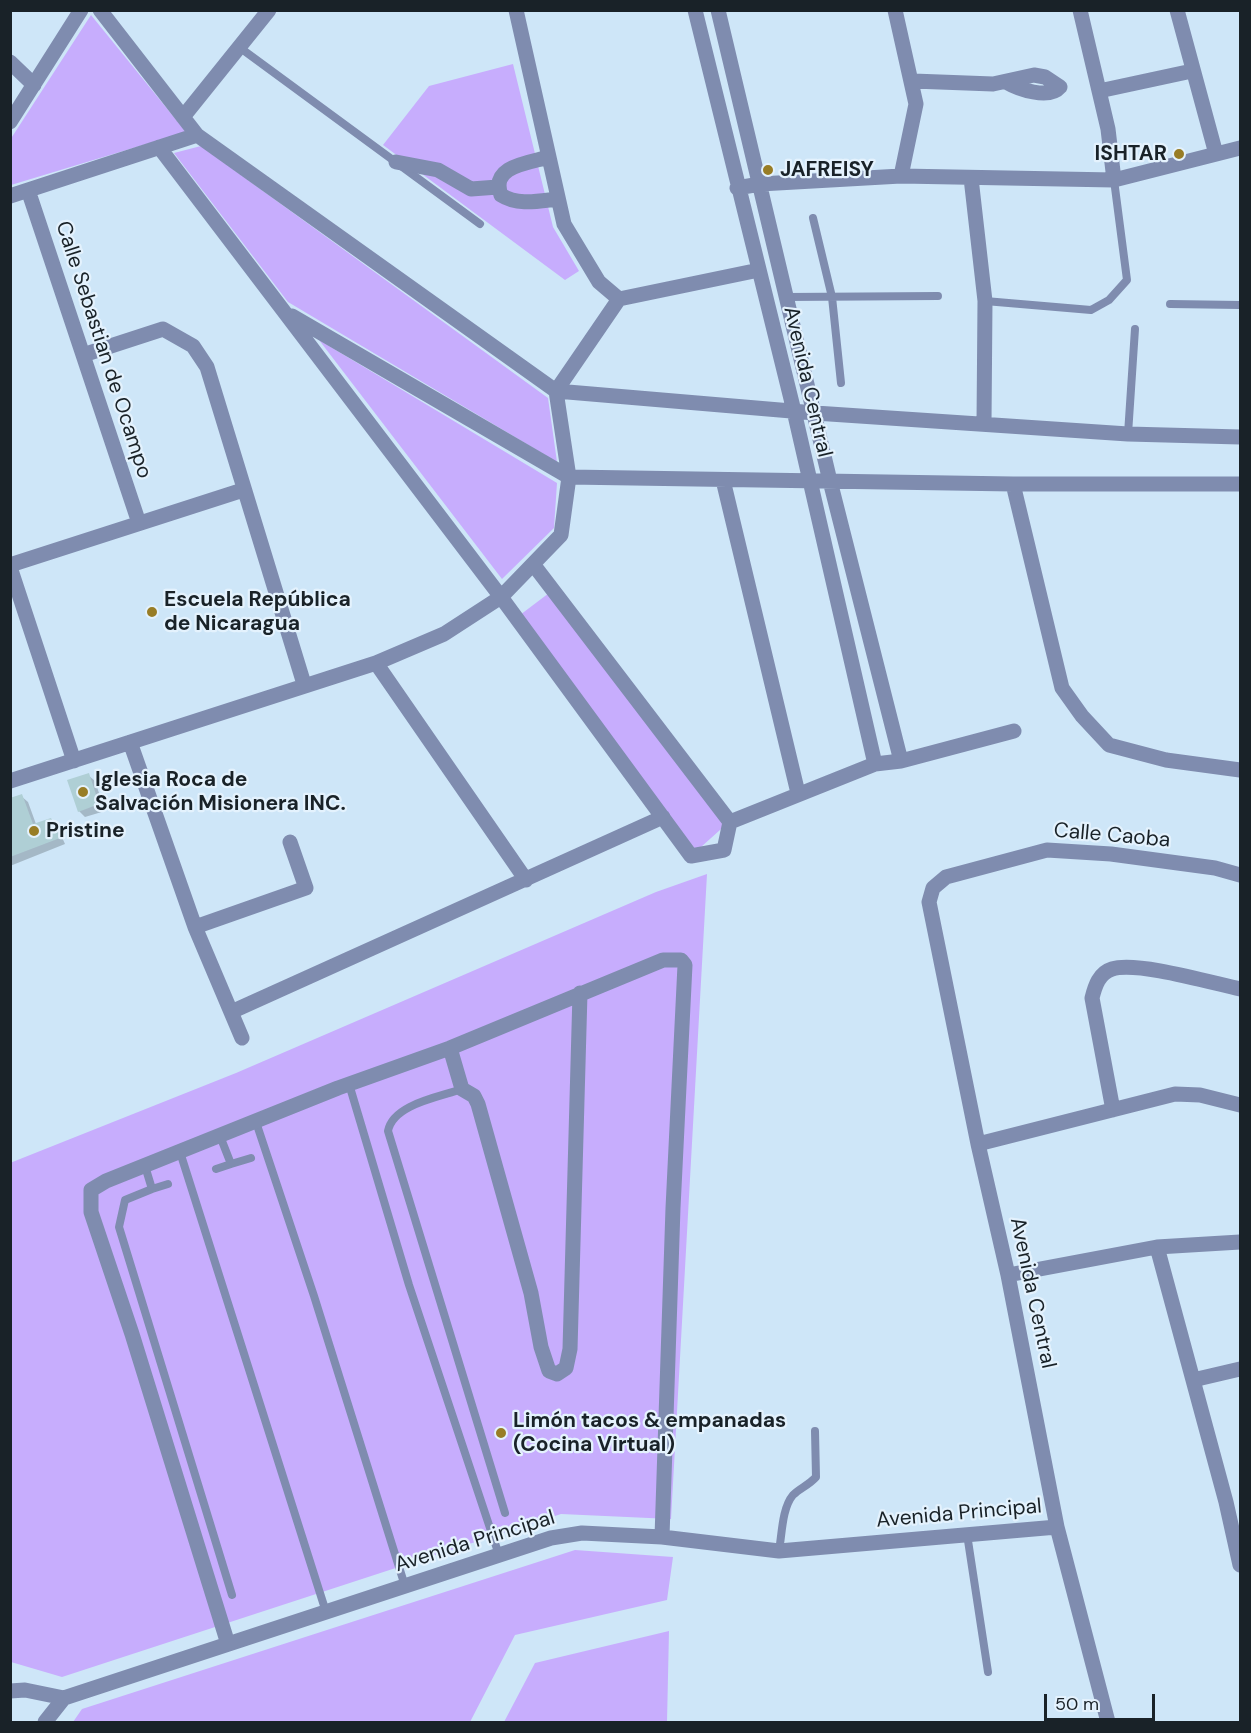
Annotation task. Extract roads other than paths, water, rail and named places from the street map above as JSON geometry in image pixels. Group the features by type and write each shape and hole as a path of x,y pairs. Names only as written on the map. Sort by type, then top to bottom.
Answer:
{"street":[{"path":"10,122 81,10"},
{"path":"100,10 197,135 556,391 815,413 1128,434 1240,437"},
{"path":"183,117 269,10"},
{"path":"516,10 564,224 580,255 599,282 619,299"},
{"name":"Avenida Central","path":"695,10 737,188 794,411 808,481 876,764"},
{"path":"718,10 830,481 901,761"},
{"path":"895,10 916,104 901,176"},
{"path":"1080,10 1108,129 1114,180"},
{"path":"1177,10 1216,154"},
{"path":"10,62 34,85"},
{"path":"1099,91 1192,70"},
{"path":"912,81 1006,82"},
{"path":"10,196 197,135"},
{"path":"159,147 501,597 691,856 724,850 730,822 533,564"},
{"path":"737,188 760,184 901,176 1114,180 1240,148"},
{"path":"549,157 504,171 497,181 498,188 501,195 511,200 531,202 558,199"},
{"path":"396,162 438,170 471,189 498,188"},
{"path":"971,178 985,301 984,423"},
{"name":"Calle Sebastian de Ocampo","path":"28,190 139,523"},
{"path":"10,781 304,684 376,663 444,634 501,597 561,535 569,477 556,391 619,299 759,270"},
{"path":"284,311 569,477 1013,484 1240,484"},
{"path":"83,355 164,329 194,346 207,367 304,684"},
{"path":"723,480 798,793"},
{"path":"1013,484 1062,688 1082,716 1109,745 1166,760 1240,770"},
{"path":"74,761 10,566 243,490"},
{"path":"376,663 526,880"},
{"path":"730,822 798,793 876,764 901,761 1014,731"},
{"path":"130,742 195,927 242,1038"},
{"path":"231,1012 663,817"},
{"path":"195,927 306,888 290,842"},
{"name":"Calle Caoba","path":"946,877 1047,850 1123,856 1215,868 1240,875"},
{"name":"Avenida Central","path":"946,877 933,888 929,902 978,1144 1008,1275 1057,1527 1108,1722"},
{"path":"228,1644 89,1199 91,1190 95,1186 219,1136 349,1084 450,1048 663,960 681,960 686,965 673,1208 662,1537"},
{"path":"1113,1110 1092,998 1095,984 1103,975 1111,969 1130,967 1240,989"},
{"path":"450,1048 462,1089 474,1096 478,1104 531,1293 541,1347 549,1371 557,1374 566,1368 570,1349 580,993"},
{"path":"978,1144 1175,1094 1200,1095 1240,1105"},
{"path":"1008,1275 1156,1247 1240,1242"},
{"path":"1156,1247 1193,1380 1233,1500 1240,1565"},
{"path":"1193,1380 1240,1369"},
{"name":"Avenida Principal","path":"64,1698 551,1538 582,1533 662,1537 779,1551 1057,1527"},
{"path":"10,1681 18,1691 64,1698 45,1722"}],"lane":[{"path":"239,47 480,224"},
{"path":"985,301 1091,310 1109,300 1127,280 1114,180"},
{"path":"813,218 832,297 841,383"},
{"path":"787,297 938,296"},
{"path":"1170,304 1240,304"},
{"path":"1128,434 1136,329"},
{"path":"349,1084 409,1285 500,1555"},
{"path":"462,1089 403,1110 393,1119 388,1131 506,1513"},
{"path":"256,1122 405,1586"},
{"path":"219,1136 231,1164"},
{"path":"180,1152 326,1612"},
{"path":"216,1169 251,1158"},
{"path":"145,1166 152,1189"},
{"path":"168,1184 125,1200 120,1227 232,1595"},
{"path":"779,1551 787,1503 795,1493 808,1486 816,1477 815,1431"},
{"path":"967,1534 987,1672"}],"place":[{"name":"ISHTAR","path":"1179,154"},
{"name":"JAFREISY","path":"768,170"},
{"name":"Escuela República de Nicaragua","path":"152,612"},
{"name":"Iglesia Roca de Salvación Misionera INC.","path":"83,792"},
{"name":"Pristine","path":"34,831"},
{"name":"Limón tacos & empanadas (Cocina Virtual)","path":"501,1433"}]}
